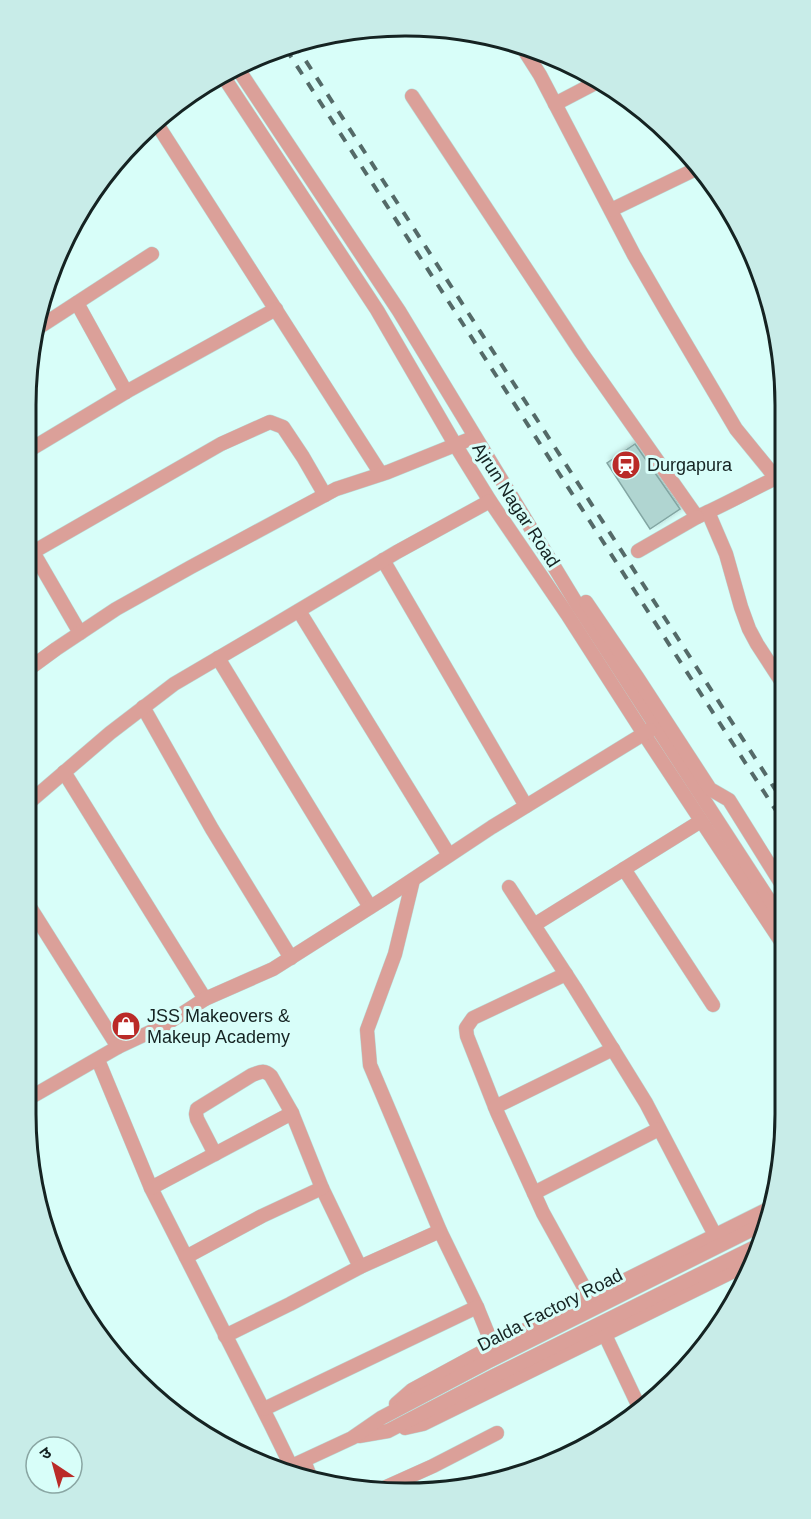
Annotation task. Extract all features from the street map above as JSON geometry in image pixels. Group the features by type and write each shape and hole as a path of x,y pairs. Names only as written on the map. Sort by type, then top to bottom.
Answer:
{"street":[{"path":"530,58 634,255 736,429 775,473"},
{"name":"Ajrun Nagar Road","path":"242,74 399,312 578,606 701,821 775,932"},
{"name":"Ajrun Nagar Road","path":"227,82 377,310 490,501 775,910"},
{"path":"555,104 590,86"},
{"path":"412,96 581,352 703,515 726,554 749,628 775,672"},
{"path":"160,129 381,474"},
{"path":"611,210 691,171"},
{"path":"46,322 152,254"},
{"path":"77,303 126,392"},
{"path":"36,446 126,392 276,309"},
{"path":"36,542 221,444 270,422 283,427 325,495"},
{"path":"36,664 116,609 336,489 475,437"},
{"path":"638,551 775,479"},
{"path":"36,796 110,733 174,684 383,560 490,501"},
{"path":"36,558 80,633"},
{"path":"383,560 526,806"},
{"path":"567,614 589,600 710,789 729,800 775,874"},
{"path":"299,611 449,855"},
{"path":"218,658 370,907"},
{"path":"143,707 212,829 291,958"},
{"path":"36,1095 118,1047 163,1026 206,999 273,969 526,806 649,730"},
{"path":"64,772 206,999"},
{"path":"534,925 701,821"},
{"path":"624,869 713,1005"},
{"path":"413,880 395,954 366,1030 370,1065 440,1231 493,1346"},
{"path":"509,887 646,1103 715,1234"},
{"path":"36,917 118,1047"},
{"path":"566,974 473,1018 466,1028 467,1036 495,1107 543,1213 590,1298"},
{"path":"495,1107 613,1049"},
{"path":"98,1060 151,1188 264,1410 285,1462"},
{"path":"215,1154 197,1119 196,1111 201,1105 252,1075 264,1071 271,1076 292,1113 322,1188 360,1266"},
{"path":"151,1188 292,1113"},
{"path":"534,1193 659,1130"},
{"path":"186,1257 262,1216 322,1188"},
{"path":"381,1418 412,1390 493,1346 761,1212"},
{"name":"Dalda Factory Road","path":"294,1465 352,1438 381,1418 487,1362 756,1227"},
{"path":"225,1336 360,1266 440,1231"},
{"name":"Dalda Factory Road","path":"352,1438 388,1431 749,1250"},
{"path":"388,1431 423,1424 741,1267"},
{"path":"264,1410 477,1307"},
{"path":"605,1335 636,1402"},
{"path":"396,1483 497,1433"},
{"path":"304,1461 307,1469"}],"building":[{"path":"635,444 680,509 650,529 607,463"}],"railway":[{"path":"300,52 775,789"},
{"path":"290,55 775,809"}],"place":[{"name":"Durgapura","path":"626,465"},
{"name":"JSS Makeovers & Makeup Academy","path":"126,1026"}]}
